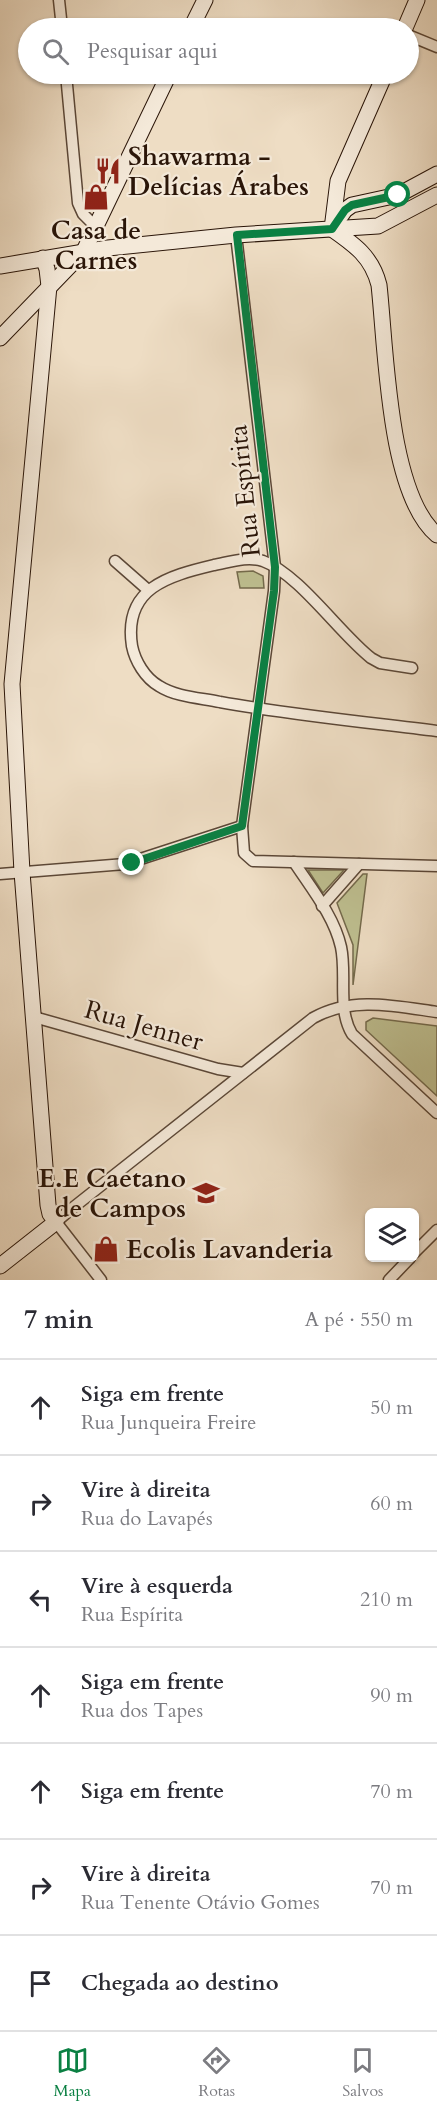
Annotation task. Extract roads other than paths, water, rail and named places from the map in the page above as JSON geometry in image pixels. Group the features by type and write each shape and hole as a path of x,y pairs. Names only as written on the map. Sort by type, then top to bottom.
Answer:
{"street":[{"path":"59,0 61,18"},
{"path":"196,18 205,0"},
{"path":"409,18 417,0"},
{"path":"419,40 437,47"},
{"path":"67,84 78,203 98,240 108,248"},
{"path":"0,338 84,251 164,84"},
{"path":"332,229 338,181 381,84"},
{"path":"332,229 345,210 352,205 398,195 437,174"},
{"path":"0,266 108,248 237,235 378,226 437,195"},
{"path":"332,229 360,249 376,272 397,448 408,486 420,514 437,535"},
{"name":"Rua Espírita","path":"237,235 275,567 294,582 371,658 380,663 412,668"},
{"path":"43,258 49,286 12,684 22,872 48,1205 50,1214 101,1280"},
{"path":"437,731 258,709 182,695 160,687 141,669 133,653 131,620 135,606 148,590 178,575 241,559 255,559 275,567 274,591 258,709 242,826 244,853 252,861 437,866"},
{"path":"115,561 148,590"},
{"path":"0,874 125,864 242,826"},
{"path":"294,862 322,906 334,928 341,948 344,1006 346,1021 352,1034 437,1113"},
{"path":"322,906 359,864"},
{"path":"0,1266 323,1012 344,1006 377,1004 437,1011"},
{"name":"Rua Jenner","path":"34,1017 218,1069 243,1073"},
{"path":"218,1069 221,1090"},
{"path":"419,1248 437,1230"},
{"path":"428,1239 437,1248"},
{"path":"389,1280 405,1262"}],"place":[{"name":"Shawarma - Delícias Árabes","path":"108,171"},
{"name":"Casa de Carnes","path":"96,197"},
{"name":"E.E Caetano de Campos","path":"206,1193"},
{"name":"Ecolis Lavanderia","path":"106,1249"}]}
